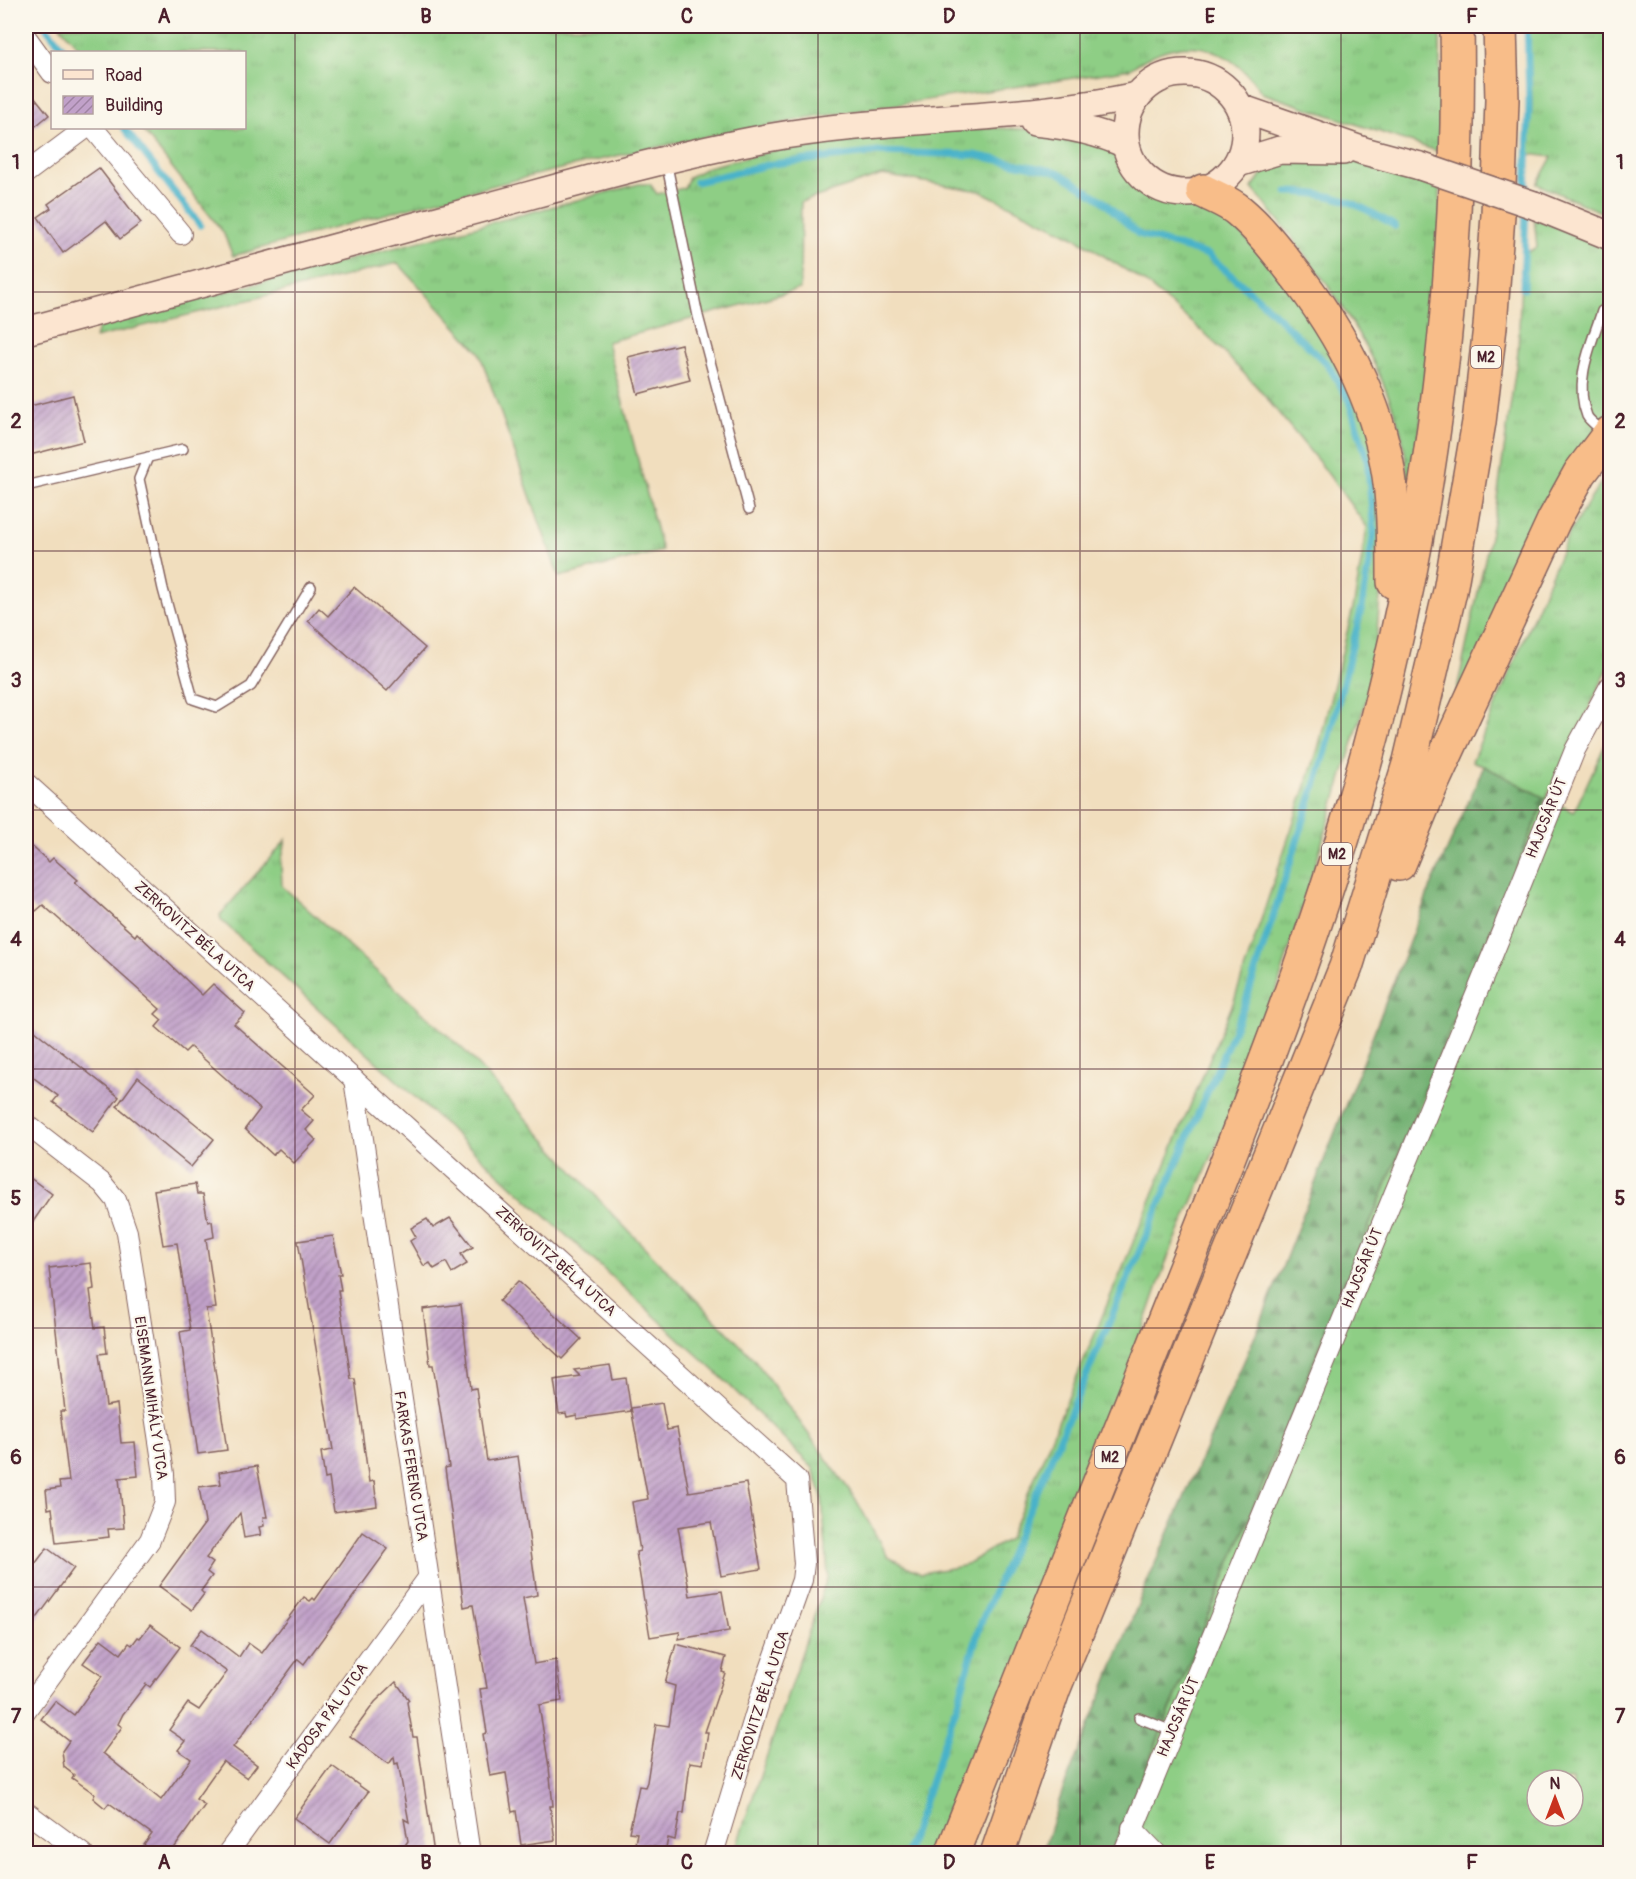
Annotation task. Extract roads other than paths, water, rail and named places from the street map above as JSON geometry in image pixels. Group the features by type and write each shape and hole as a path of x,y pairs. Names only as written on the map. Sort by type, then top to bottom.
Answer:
{"highway":[{"name":"M2","path":"952,1854 1268,1061 1345,827 1395,643 1422,510 1447,326 1455,213 1459,103 1457,26"},
{"name":"M2","path":"997,1854 1054,1688 1346,967 1410,761 1442,626 1466,503 1490,327 1501,123 1500,26"},
{"path":"1203,191 1238,210 1276,250 1323,313 1352,360 1365,389 1385,456 1392,502 1395,643"},
{"path":"1346,967 1402,858 1431,786 1468,712 1554,520 1580,473 1609,434"}],"street":[{"path":"26,37 51,72"},
{"path":"1176,73 1207,76 1221,84 1240,108 1245,127 1244,145 1238,162 1229,175 1203,191 1183,193 1162,189 1145,178 1132,163 1125,144 1126,119 1137,96 1161,77 1176,73"},
{"path":"26,331 287,259 666,161 768,138 901,122 991,118 1098,104 1137,96"},
{"path":"1240,108 1364,151 1420,166 1534,204 1610,236"},
{"path":"991,118 1067,126 1108,136 1125,144"},
{"path":"26,173 85,129"},
{"path":"94,129 182,234"},
{"path":"1238,162 1280,150 1364,151"},
{"name":"HAJCSÁR ÚT","path":"1124,1854 1132,1828 1503,929 1554,798 1575,750 1611,686"},
{"name":"ZERKOVITZ BÉLA UTCA","path":"26,783 797,1480 804,1564 802,1580 764,1689 713,1854"},
{"name":"FARKAS FERENC UTCA","path":"354,1079 470,1854"},
{"name":"EISEMANN MIHÁLY UTCA","path":"26,1124 84,1167 117,1200 127,1232 164,1474 165,1502 150,1540 26,1710"},
{"name":"KADOSA PÁL UTCA","path":"227,1854 428,1578"},
{"path":"26,1812 83,1854"},
{"path":"1132,1828 1157,1854"}],"lane":[{"path":"666,161 698,316 748,509"},
{"path":"1602,311 1584,365 1581,392 1588,418 1609,434"},
{"path":"26,486 183,449"},
{"path":"148,457 139,479 164,590 193,699 217,707 251,686 311,587"},
{"path":"1139,1718 1172,1731"}],"waterway":[{"path":"45,26 65,51"},
{"path":"1526,197 1529,103 1527,26"},
{"path":"125,129 200,225"},
{"path":"696,182 772,164 879,152 974,155 1058,172 1102,200 1138,234 1208,255 1262,302 1328,365 1348,398 1367,458 1374,532 1362,607 1326,751 1245,1004 980,1625 960,1696 906,1854"},
{"path":"1287,192 1318,194 1344,200 1368,210 1395,226"},
{"path":"1523,289 1526,208"}]}
